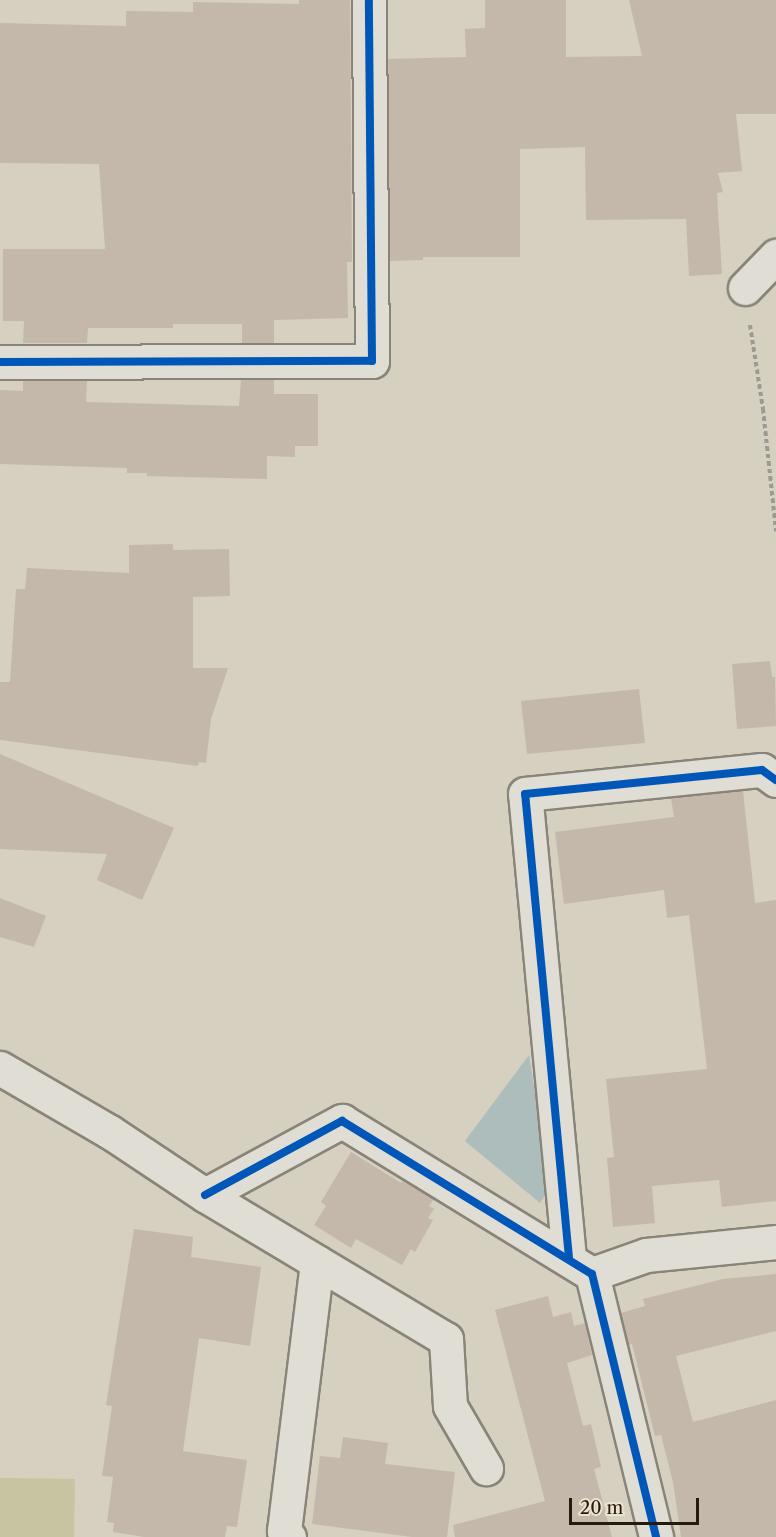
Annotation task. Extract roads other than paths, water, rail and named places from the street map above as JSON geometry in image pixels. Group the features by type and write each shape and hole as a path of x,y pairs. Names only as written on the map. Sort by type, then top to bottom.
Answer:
{"street":[{"path":"0,362 372,361 369,0"},
{"path":"745,288 776,256"},
{"path":"656,1537 581,1266 525,794 762,770 776,780"},
{"path":"0,1068 110,1132 205,1195 446,1339 450,1406 486,1468"},
{"path":"205,1195 342,1121 581,1266 646,1255 776,1242"},
{"path":"289,1537 284,1531 317,1262"}]}
